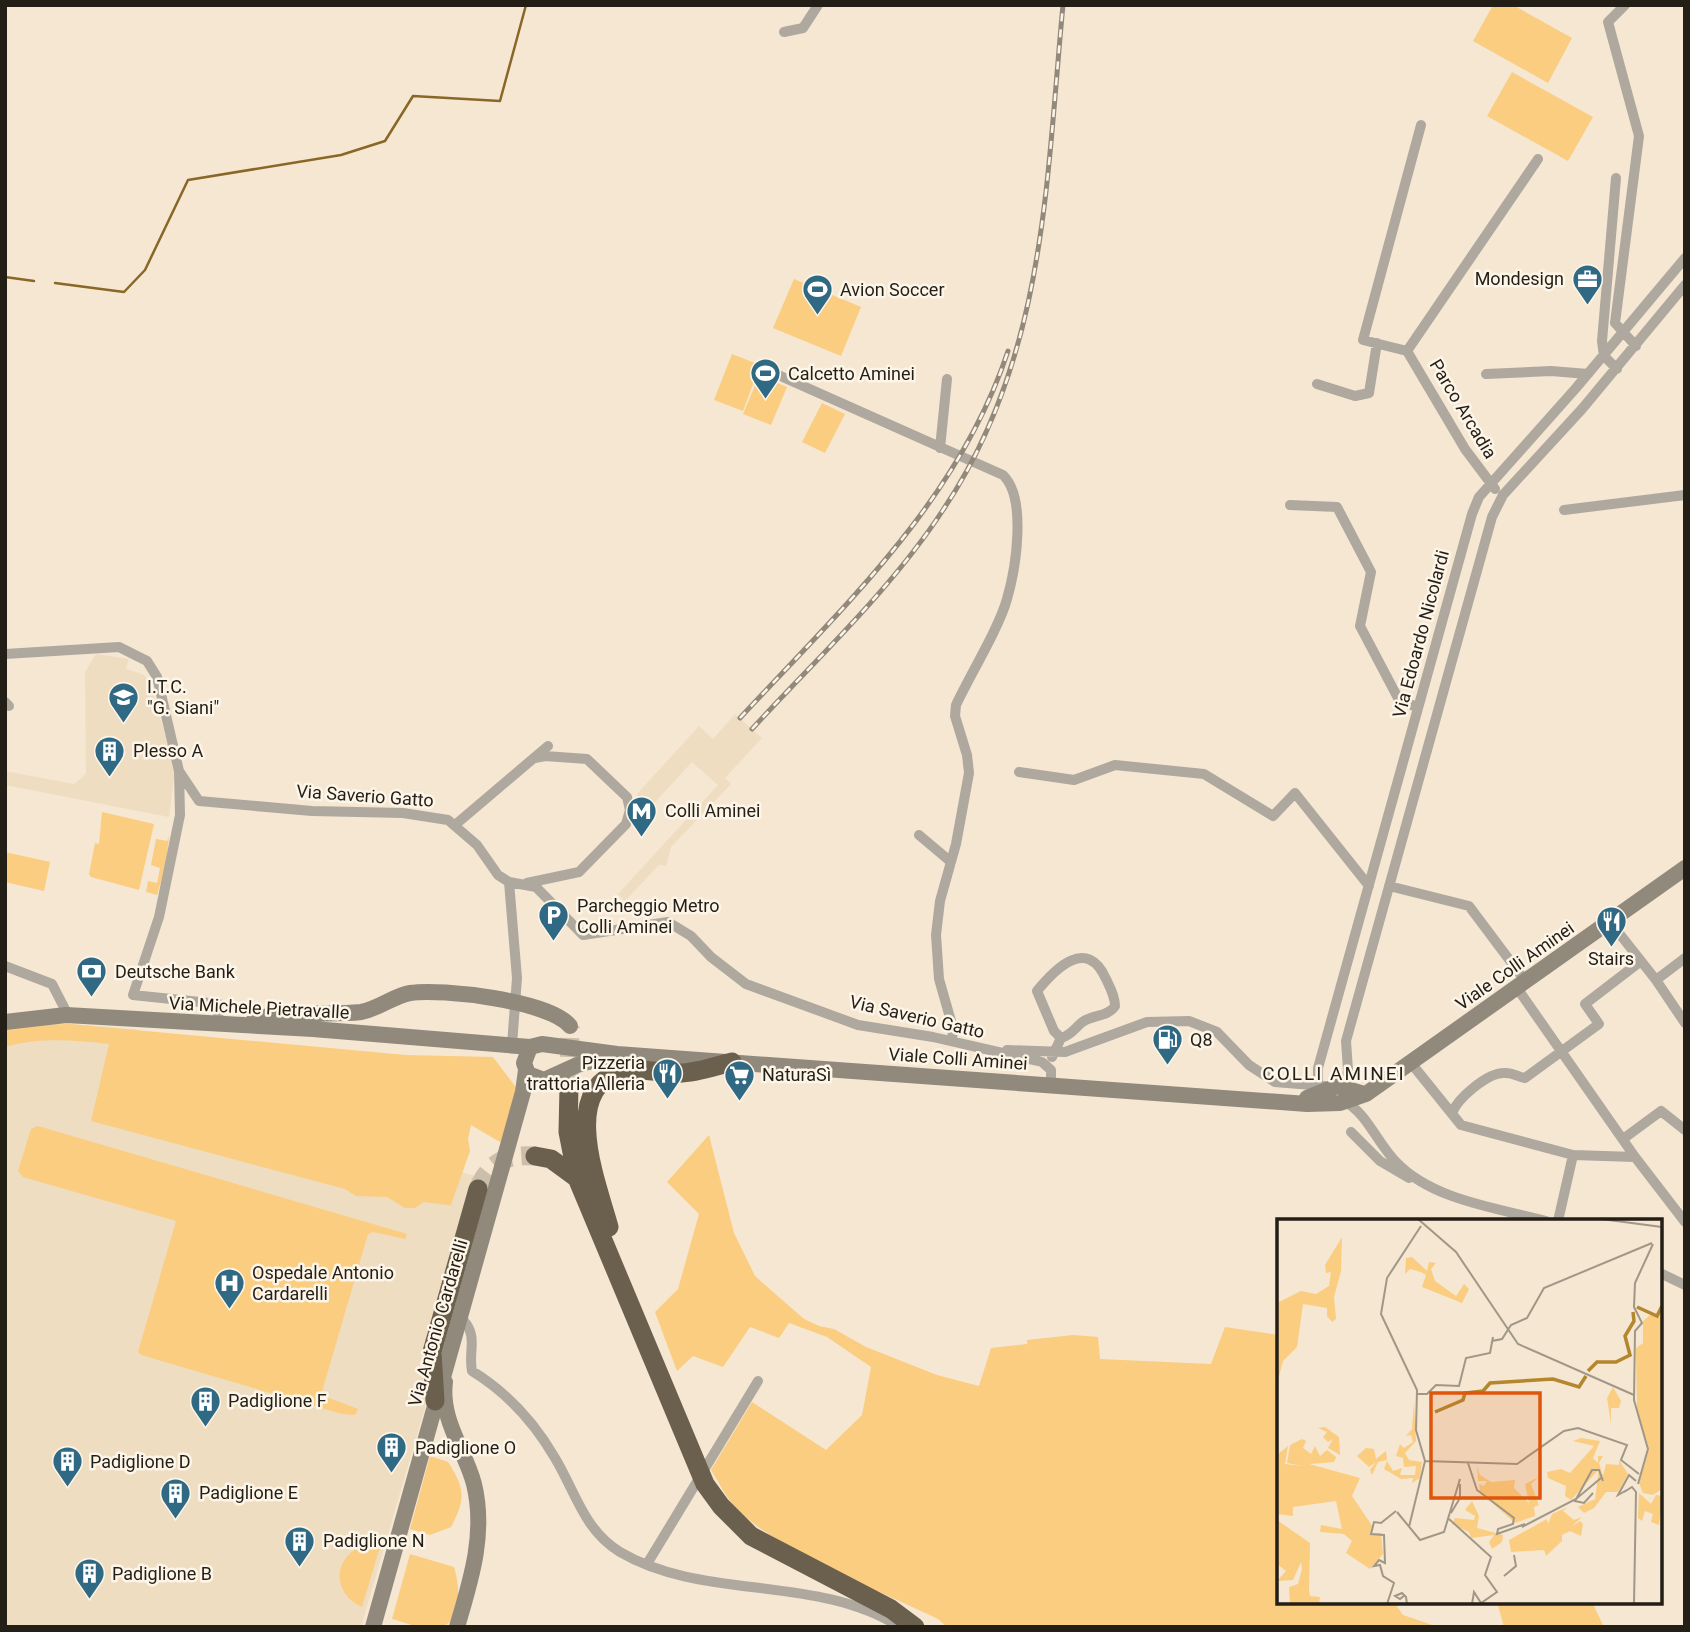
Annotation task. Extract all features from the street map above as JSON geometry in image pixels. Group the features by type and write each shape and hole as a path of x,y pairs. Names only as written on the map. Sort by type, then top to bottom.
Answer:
{"highway":[{"path":"612,1259 611,1235 592,1165 586,1125 587,1108 595,1090 621,1072 682,1073 732,1062"},
{"path":"547,1078 568,1132 577,1178 705,1484 738,1525 793,1559 891,1609 915,1627"},
{"path":"535,1156 551,1159 577,1178"},
{"path":"435,1401 432,1352 478,1189"}],"main road":[{"name":"Viale Colli Aminei","path":"553,1048 617,1055 1296,1101 1332,1093 1366,1094 1611,923 1685,868"},
{"path":"246,1026 269,1016 360,1012 402,995 429,993 523,1005 555,1015 570,1026"},
{"name":"Via Michele Pietravalle","path":"5,1022 67,1015 530,1047 542,1044 553,1048"},
{"path":"530,1047 524,1058 547,1078"},
{"path":"547,1078 559,1058 553,1048"},
{"path":"547,1078 617,1055"},
{"name":"Via Antonio Cardarelli","path":"457,1627 472,1575 478,1535 474,1486 451,1432 444,1389 464,1321 547,1078"},
{"name":"Via Antonio Cardarelli","path":"373,1627 523,1092 547,1078"}],"street":[{"path":"785,32 803,28 818,5"},
{"path":"1625,5 1608,22 1639,136 1615,323 1622,334 1636,346"},
{"path":"1421,125 1363,340 1407,351 1538,159"},
{"path":"1616,178 1604,356 1617,369"},
{"name":"Via Edoardo Nicolardi","path":"1685,258 1604,356 1490,485 1472,514 1318,1068 1332,1093 1348,1070 1346,1041 1492,517 1503,495 1617,369 1685,285"},
{"path":"1317,384 1355,396 1368,393 1377,343"},
{"name":"Parco Arcadia","path":"1407,351 1465,449 1490,485 1503,495"},
{"path":"766,370 1003,475 1013,487 1018,507 1007,600 956,705 955,716 969,764 951,862 940,901 936,935 939,979 953,1028 952,1041"},
{"path":"1486,374 1551,371 1588,374"},
{"path":"940,448 947,379"},
{"path":"1564,510 1685,495"},
{"path":"1290,505 1337,506 1371,572 1360,626 1398,698 1419,708"},
{"path":"5,654 119,647 147,661 157,677 179,771 178,835 159,917 133,995 219,1004 218,1024"},
{"path":"455,825 548,746"},
{"path":"512,1045 517,978 509,882 527,883 579,872 626,824 630,810 627,797 587,759 545,756 535,758"},
{"path":"1019,772 1074,779 1115,765 1204,774 1273,816 1295,793 1369,886"},
{"name":"Via Saverio Gatto","path":"179,771 200,801 312,811 403,813 448,820 477,845 498,875 509,882"},
{"path":"919,835 951,862"},
{"name":"Via Saverio Gatto","path":"527,883 536,887 583,935 668,922 691,936 711,957 746,984 858,1025 1050,1062"},
{"path":"1389,886 1469,906 1522,985 1562,1053 1635,1157 1685,1222"},
{"path":"1611,923 1656,980 1685,1023"},
{"path":"1656,980 1685,958"},
{"path":"1051,1085 1050,1062 1060,1040 1082,1022 1109,1012 1115,1006 1101,968 1087,959 1073,959 1064,963 1037,991 1060,1040"},
{"path":"1452,1113 1458,1102 1494,1075 1512,1073 1525,1078 1599,1024 1585,1004 1641,961"},
{"path":"5,967 52,984 67,1015"},
{"path":"1000,1054 1007,1050 1065,1052 1147,1022 1189,1021 1217,1032 1249,1065 1270,1080 1332,1093 1355,1107 1395,1162 1415,1179"},
{"path":"1411,1063 1461,1125 1573,1154 1635,1157"},
{"path":"1623,1139 1661,1111 1685,1130"},
{"path":"1351,1132 1380,1161 1405,1178 1415,1179 1458,1197 1539,1219"},
{"path":"1558,1219 1573,1154"},
{"path":"1662,1274 1685,1285"},
{"path":"464,1321 473,1337 470,1361 472,1371 501,1389 538,1430 594,1531 623,1553 647,1564 695,1577 849,1602 877,1612 900,1627"},
{"path":"647,1564 758,1381"}],"shaded area":[{"path":"1493,5 1513,5 1572,38 1548,83 1473,41"},
{"path":"1512,72 1593,117 1568,161 1487,116"},
{"name":"Avion Soccer","path":"794,279 861,307 841,356 773,328"},
{"path":"732,354 760,365 743,411 714,400"},
{"name":"Calcetto Aminei","path":"759,376 787,387 771,425 743,414"},
{"path":"822,403 845,414 825,453 802,442"},
{"name":"I.T.C. \"G. Siani\"","path":"96,654 129,659 126,669 144,675 150,682 175,770 169,817 5,785 5,771 74,784 86,774 85,672"},
{"path":"735,714 762,738 725,778 731,784 671,847 666,866 659,865 625,901 618,894 718,785 692,762 633,826 638,814 637,794 699,726 713,739"},
{"path":"102,812 154,824 139,890 91,877 89,874 95,843 99,844"},
{"path":"169,836 166,865 157,895 146,892 148,881 157,883 160,868 151,865 156,839 167,841"},
{"path":"5,852 50,862 44,891 5,882"},
{"name":"Ospedale Antonio Cardarelli","path":"70,1024 136,1029 448,1168 491,1181 361,1627 5,1627 5,1030"},
{"path":"70,1024 406,1055 493,1057 521,1094 508,1135 500,1142 471,1125 468,1139 470,1151 451,1205 455,1206 424,1202 415,1208 405,1208 387,1197 356,1196 345,1189 91,1121 109,1044 44,1041 5,1047 5,1030 30,1025"},
{"path":"38,1126 407,1234 405,1239 373,1232 368,1234 321,1395 358,1409 355,1415 342,1414 141,1355 138,1352 176,1221 23,1177 18,1171 31,1129"},
{"path":"709,1135 734,1233 755,1276 804,1319 834,1329 866,1347 937,1375 979,1386 991,1348 1027,1344 1027,1340 1073,1335 1098,1337 1100,1359 1211,1364 1225,1327 1277,1335 1277,1604 1395,1604 1403,1615 1438,1627 947,1627 938,1619 774,1538 734,1506 711,1470 752,1402 826,1450 862,1415 871,1367 827,1337 789,1323 779,1338 750,1327 723,1367 693,1356 677,1371 655,1312 678,1289 699,1214 667,1182"},
{"path":"430,1456 448,1462 458,1479 462,1494 451,1527 430,1535 410,1529"},
{"path":"369,1544 380,1547 362,1607 344,1592 340,1572 349,1555"},
{"path":"410,1554 454,1567 458,1591 457,1609 448,1623 441,1627 422,1627 392,1619"},
{"path":"1498,1604 1593,1604 1604,1627 1504,1627"}],"waterway":[{"path":"55,283 124,292 145,270 188,180 341,155 385,141 413,96 500,101 526,5"},
{"path":"5,277 34,281"}],"tunnel":[{"path":"569,1086 570,1026"},
{"path":"478,1189 488,1172 500,1162 507,1158 535,1156"}],"railway":[{"path":"752,729 852,624 900,569 943,510 977,452 1003,391 1022,330 1035,267 1052,137 1063,5"},
{"path":"740,718 858,592 929,503 960,455 987,405 1008,351"}],"place":[{"name":"Mondesign","path":"1587,306"},
{"name":"Avion Soccer","path":"817,317"},
{"name":"Calcetto Aminei","path":"765,401"},
{"name":"I.T.C. \"G. Siani\"","path":"124,724"},
{"name":"Plesso A","path":"110,778"},
{"name":"Colli Aminei","path":"642,838"},
{"name":"Parcheggio Metro Colli Aminei","path":"554,943"},
{"name":"Stairs","path":"1611,948"},
{"name":"Deutsche Bank","path":"92,999"},
{"name":"Q8","path":"1167,1067"},
{"name":"Pizzeria trattoria Alleria","path":"668,1100"},
{"name":"NaturaSì","path":"739,1102"},
{"name":"Ospedale Antonio Cardarelli","path":"229,1310"},
{"name":"Padiglione F","path":"205,1428"},
{"name":"Padiglione O","path":"392,1475"},
{"name":"Padiglione D","path":"67,1489"},
{"name":"Padiglione E","path":"176,1520"},
{"name":"Padiglione N","path":"300,1568"},
{"name":"Padiglione B","path":"89,1601"}],"district":[{"name":"COLLI AMINEI","path":"1334,1073"}]}
